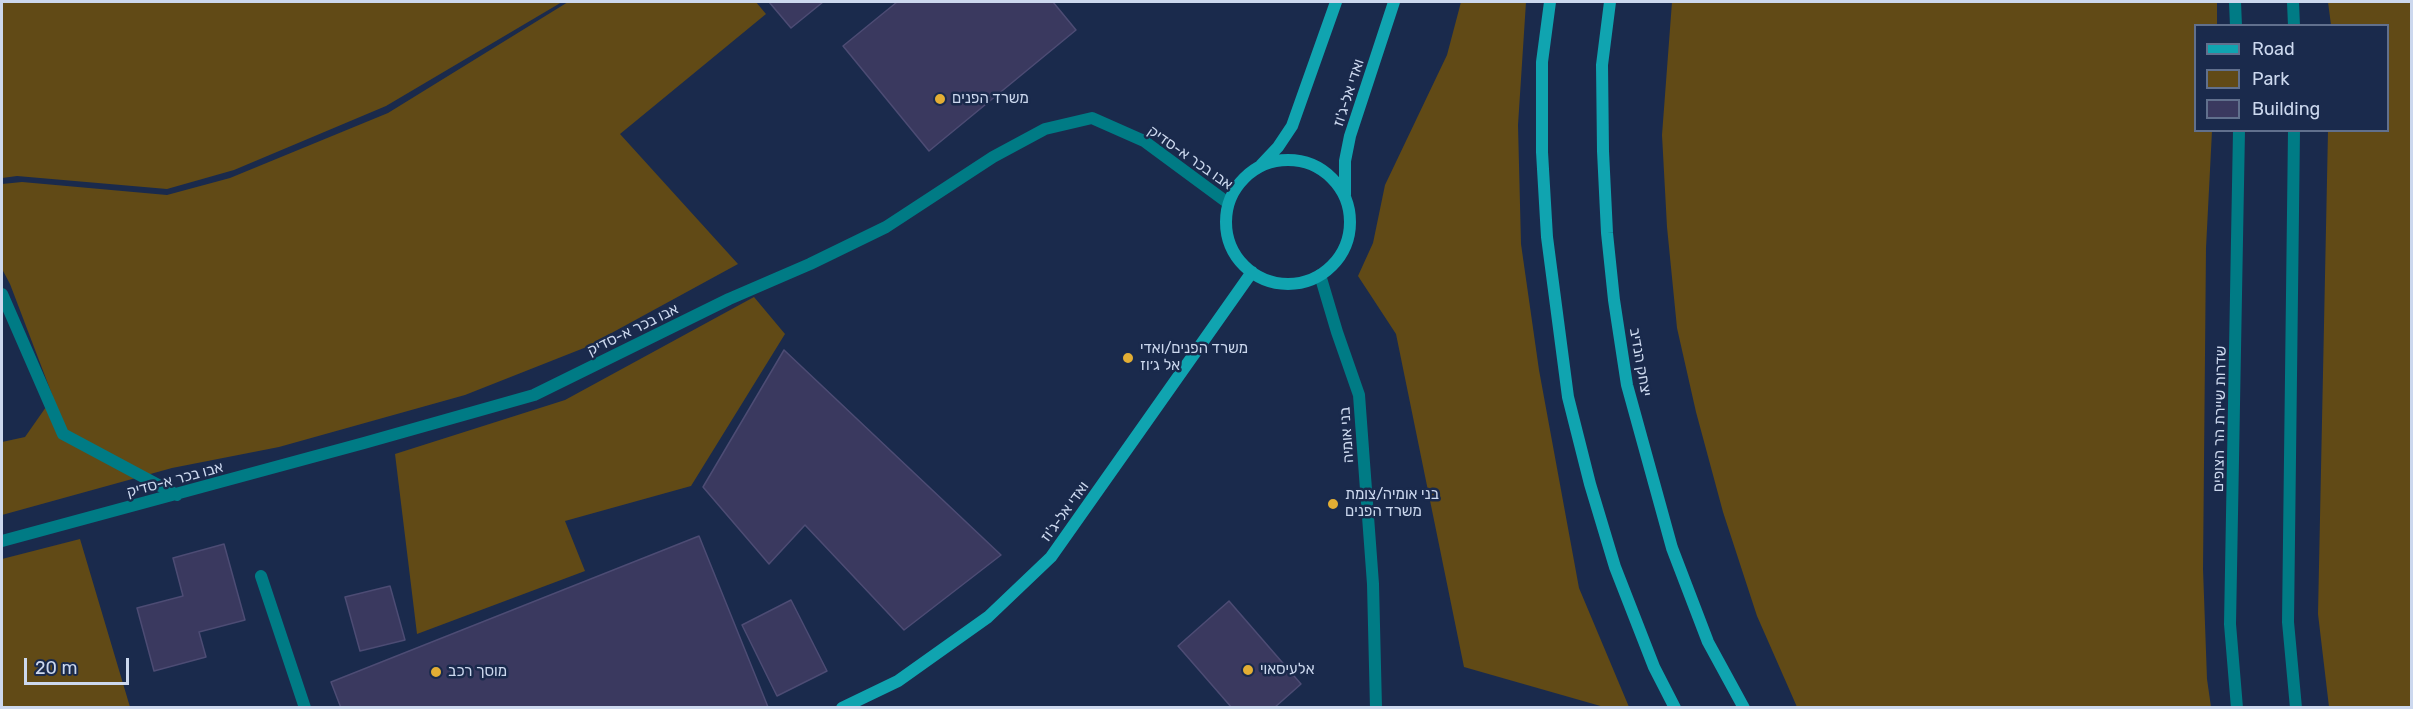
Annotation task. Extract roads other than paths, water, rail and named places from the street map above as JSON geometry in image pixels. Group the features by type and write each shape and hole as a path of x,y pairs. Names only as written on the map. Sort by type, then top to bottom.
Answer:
{"main road":[{"path":"1260,166 1280,160 1300,160 1319,167 1335,181 1345,196 1350,213 1350,231 1344,249 1334,264 1320,275 1304,282 1286,284 1268,280 1252,272 1238,258 1229,241 1226,222 1228,203 1235,188 1246,175 1260,166 1278,147 1292,126 1336,2"},
{"name":"ואדי אל-ג'וז","path":"1345,196 1345,161 1350,136 1394,2"},
{"path":"1550,2 1542,62 1542,152 1548,249 1568,397 1590,484 1615,567 1654,668 1675,708"},
{"name":"יצחק הנדיב","path":"1610,2 1602,65 1603,151 1607,233 1614,300 1627,385 1672,548 1708,642 1744,708"},
{"name":"ואדי אל-ג'וז","path":"842,708 897,681 988,617 1051,557 1252,272"}],"street":[{"path":"2235,2 2236,24"},
{"path":"2293,2 2294,24"},
{"name":"אבו בכר א-סדיק","path":"2,541 177,495 534,395 729,299 810,264 886,227 993,157 1045,129 1092,118 1144,141 1228,203"},
{"name":"שדרות שיירת הר הצופים","path":"2237,708 2230,624 2239,132"},
{"path":"2294,132 2288,622 2296,708"},
{"name":"בני אומיה","path":"1320,275 1359,394 1373,584 1376,708"},
{"path":"2,294 63,434 177,495"},
{"path":"261,576 305,708"}],"place":[{"name":"משרד הפנים","path":"940,99"},
{"name":"משרד הפנים/ואדי אל ג׳וז","path":"1128,358"},
{"name":"בני אומיה/צומת משרד הפנים","path":"1333,504"},
{"name":"אלעיסאוי","path":"1248,670"},
{"name":"מוסך רכב","path":"436,672"}]}
